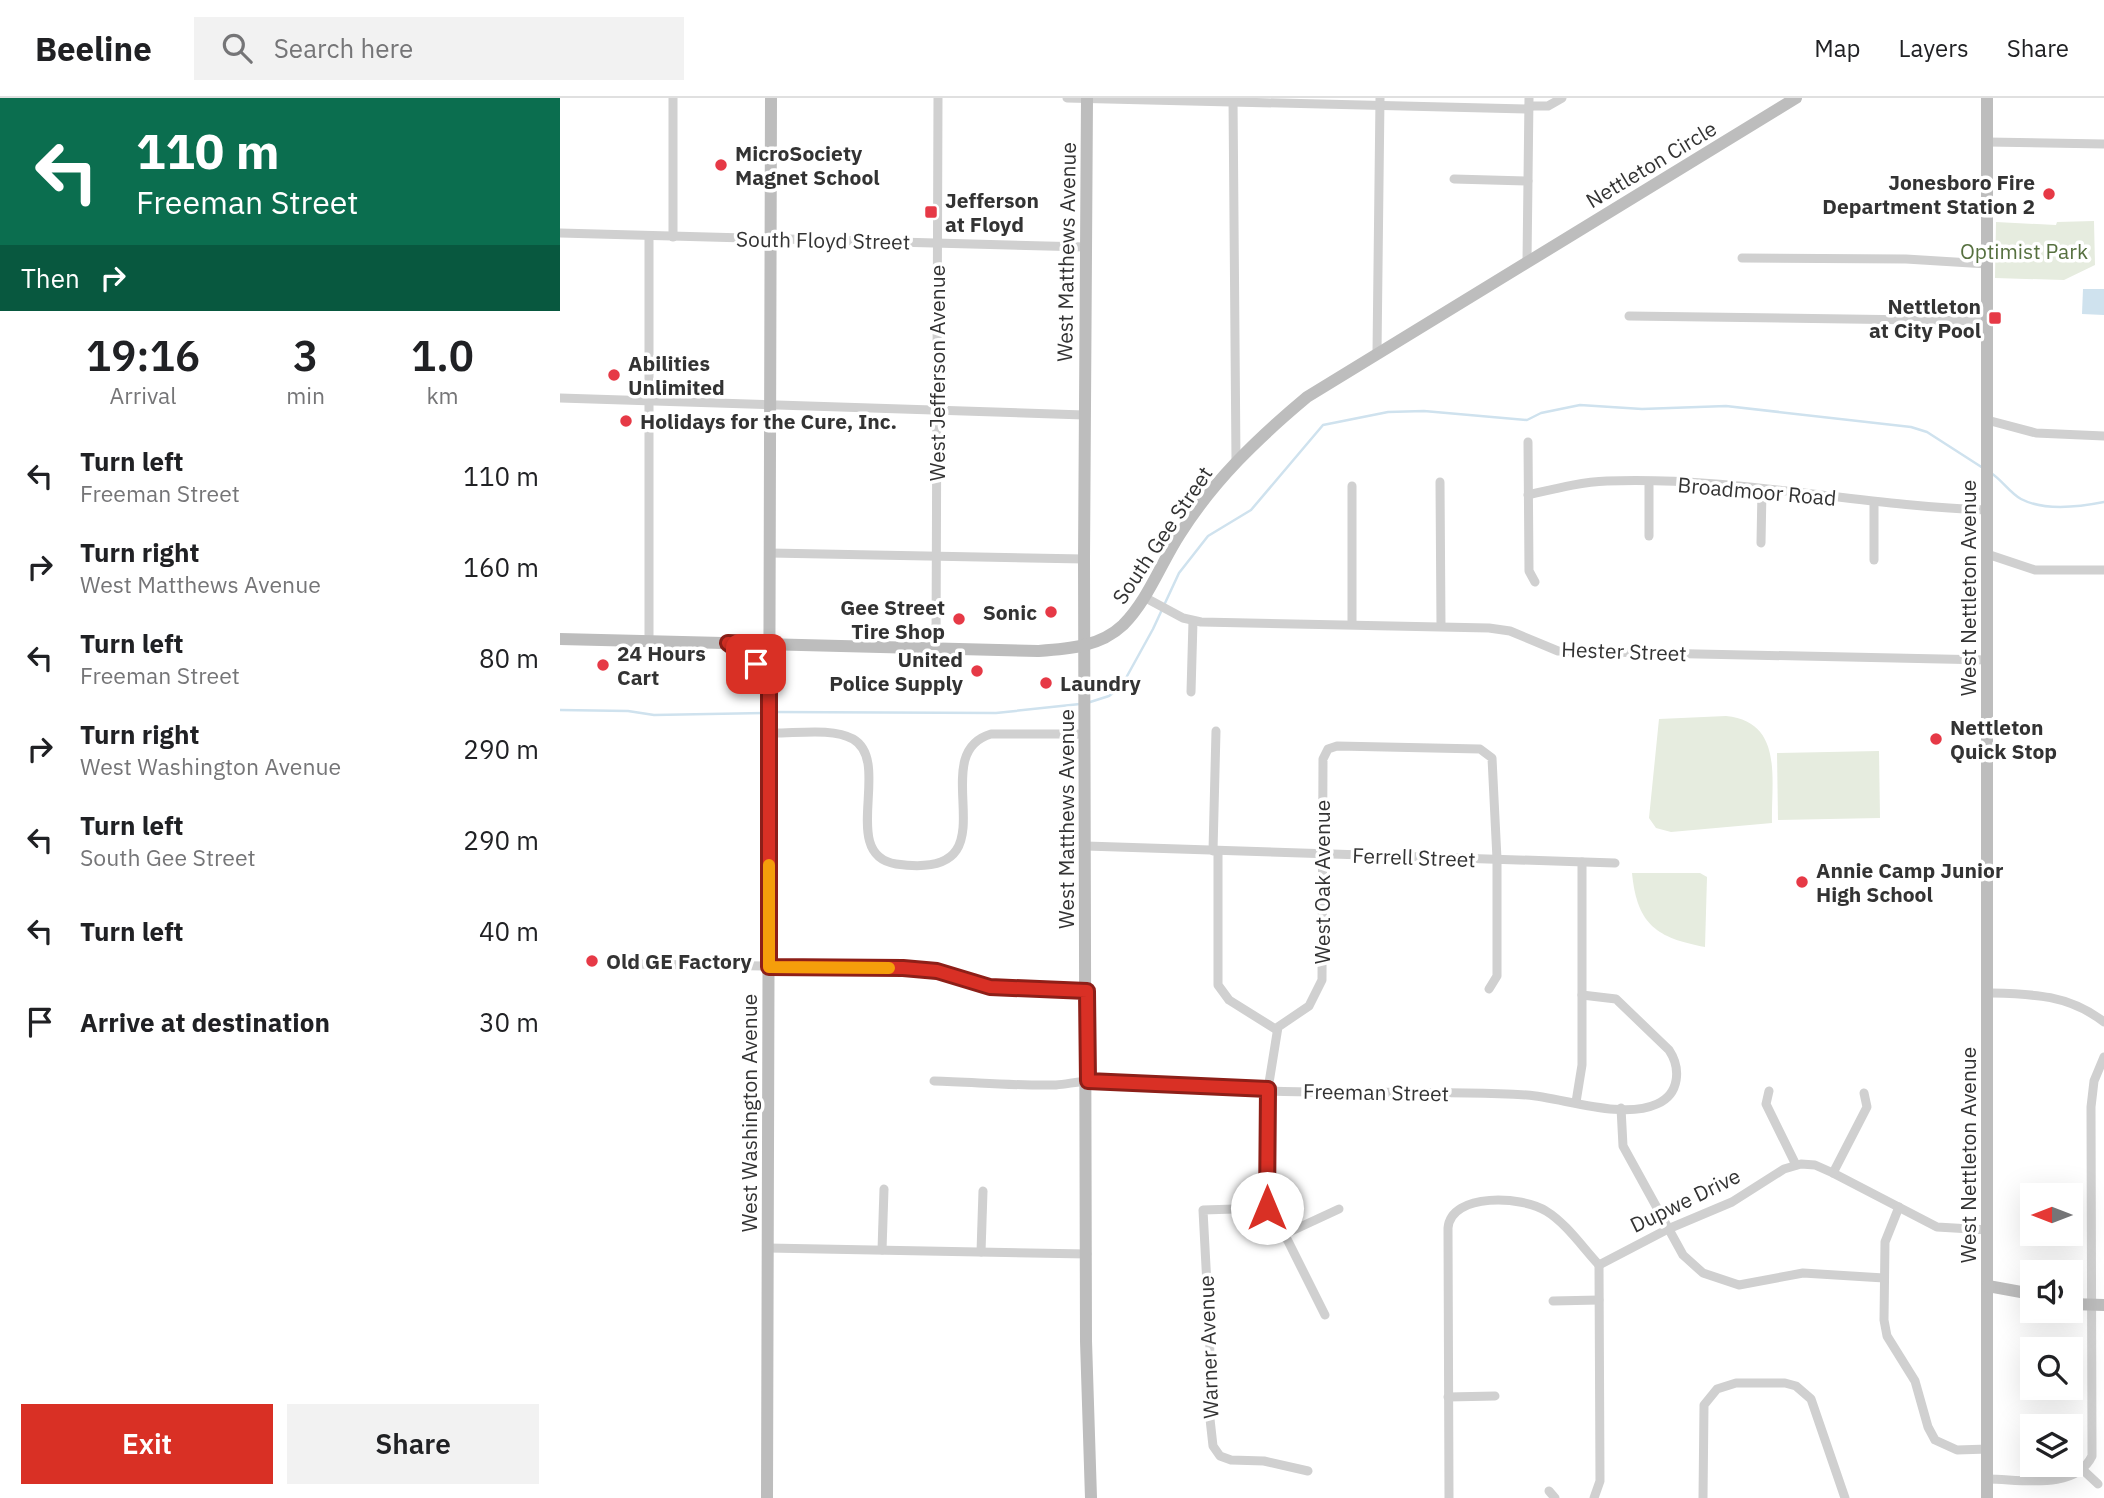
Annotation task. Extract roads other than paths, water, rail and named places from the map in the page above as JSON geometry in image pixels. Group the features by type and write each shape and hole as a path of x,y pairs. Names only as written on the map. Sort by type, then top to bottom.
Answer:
{"street":[{"path":"673,98 673,237"},
{"name":"West Washington Avenue","path":"767,1498 771,98"},
{"name":"West Jefferson Avenue","path":"936,648 938,98"},
{"path":"1068,98 1548,106 1562,98"},
{"name":"West Matthews Avenue","path":"1087,98 1084,693 1091,1498"},
{"name":"Nettleton Circle","path":"1527,262 1796,98"},
{"name":"West Nettleton Avenue","path":"1987,98 1987,1498"},
{"path":"1233,100 1236,461"},
{"path":"1377,353 1380,102"},
{"path":"1527,262 1529,104"},
{"path":"1987,142 2104,144"},
{"path":"1454,179 1528,181"},
{"name":"South Floyd Street","path":"560,233 1086,247"},
{"path":"649,236 649,641"},
{"path":"1742,258 1906,259 1987,264"},
{"name":"South Gee Street","path":"560,639 1038,651 1084,646 1103,639 1122,626 1149,599 1180,534 1236,461 1260,436 1307,397 1527,262"},
{"path":"1629,316 1987,321"},
{"path":"560,398 1084,415"},
{"path":"1987,420 2036,433 2104,436"},
{"path":"1528,442 1529,571 1535,582"},
{"path":"1440,482 1441,626"},
{"name":"Broadmoor Road","path":"1528,495 1599,482 1649,482 1762,489 1874,502 1987,510"},
{"path":"1649,482 1649,536"},
{"path":"1352,486 1352,624"},
{"path":"1761,542 1762,489"},
{"path":"1874,502 1874,560"},
{"path":"770,553 1084,559"},
{"path":"1987,554 2030,570 2104,570"},
{"name":"Hester Street","path":"1149,599 1193,621 1441,626 1510,631 1558,651 1987,660"},
{"path":"1191,692 1193,621"},
{"path":"728,643 756,664 769,691"},
{"path":"769,730 844,735 861,746 868,760 870,844 883,859 897,864 936,864 957,852 962,838 965,757 980,739 991,734 1085,734"},
{"path":"1216,731 1218,985 1229,1000 1277,1030 1268,1089 1267,1208 1285,1234 1325,1315"},
{"name":"West Oak Avenue","path":"1277,1030 1309,1006 1320,988 1323,759 1328,750 1336,746 1482,750 1492,758 1493,765 1497,859"},
{"name":"Ferrell Street","path":"1086,846 1615,863"},
{"path":"1489,989 1497,976 1497,859"},
{"path":"1576,1102 1582,1065 1582,862"},
{"path":"636,964 903,968 937,971 990,987 1087,991"},
{"path":"1987,993 2054,996 2084,1008 2104,1022"},
{"name":"Freeman Street","path":"934,1081 1057,1084 1088,1081 1268,1089 1526,1095 1621,1108 1656,1105 1670,1094 1677,1078 1675,1058 1616,999 1582,995"},
{"path":"2098,1484 2083,1470 2092,1456 2093,1447 2098,1305 2091,1094 2104,1057"},
{"path":"1769,1091 1766,1104 1796,1165 1815,1165 1937,1227 1988,1230"},
{"path":"1833,1173 1867,1107 1864,1093"},
{"path":"1621,1108 1623,1146 1668,1229 1694,1267 1729,1284 1756,1284 1803,1273 1884,1278"},
{"name":"Dupwe Drive","path":"1599,1265 1668,1229 1726,1205 1784,1169 1796,1165"},
{"path":"882,1250 884,1189"},
{"path":"981,1252 983,1191"},
{"path":"1449,1498 1448,1228 1453,1213 1462,1205 1473,1202 1537,1206 1549,1212 1599,1265 1600,1482 1594,1498"},
{"path":"1899,1207 1885,1242 1885,1329 1891,1345 1915,1381 1930,1433 1939,1443 1950,1448 1988,1449"},
{"name":"Warner Avenue","path":"1267,1208 1208,1208 1203,1213 1210,1342 1208,1401 1213,1446 1220,1456 1231,1460 1264,1461 1308,1471"},
{"path":"1285,1234 1339,1209"},
{"path":"768,1248 1087,1254"},
{"path":"1988,1286 2020,1292"},
{"path":"1553,1301 1599,1300"},
{"path":"1703,1498 1702,1414 1712,1393 1726,1384 1736,1383 1785,1383 1801,1390 1814,1406 1845,1498"},
{"path":"1448,1396 1495,1396"},
{"path":"1987,1479 2067,1477"}],"water":[{"path":"2083,289 2104,289 2104,315 2082,314"}],"waterway":[{"path":"1087,703 1109,696 1121,687 1153,629 1179,573 1208,536 1251,510 1323,425 1388,412 1424,411 1527,420 1541,413 1580,405 1642,409 1726,406 1911,427 1927,432 1983,468"},
{"path":"1991,473 2017,496 2030,503 2062,507 2104,502"},
{"path":"773,712 996,713 1080,704"},
{"path":"560,710 628,711 654,715 766,713"}],"place":[{"name":"MicroSociety Magnet School","path":"721,165"},
{"name":"Jonesboro Fire Department Station 2","path":"2049,194"},
{"name":"Jefferson at Floyd","path":"931,212"},
{"name":"Nettleton at City Pool","path":"1995,318"},
{"name":"Abilities Unlimited","path":"614,375"},
{"name":"Holidays for the Cure, Inc.","path":"626,421"},
{"name":"Sonic","path":"1051,612"},
{"name":"Gee Street Tire Shop","path":"959,619"},
{"name":"24 Hours Cart","path":"603,665"},
{"name":"United Police Supply","path":"977,671"},
{"name":"Laundry","path":"1046,683"},
{"name":"Nettleton Quick Stop","path":"1936,739"},
{"name":"Annie Camp Junior High School","path":"1802,882"},
{"name":"Old GE Factory","path":"592,961"}],"park label":[{"name":"Optimist Park","path":"2024,251"}]}
